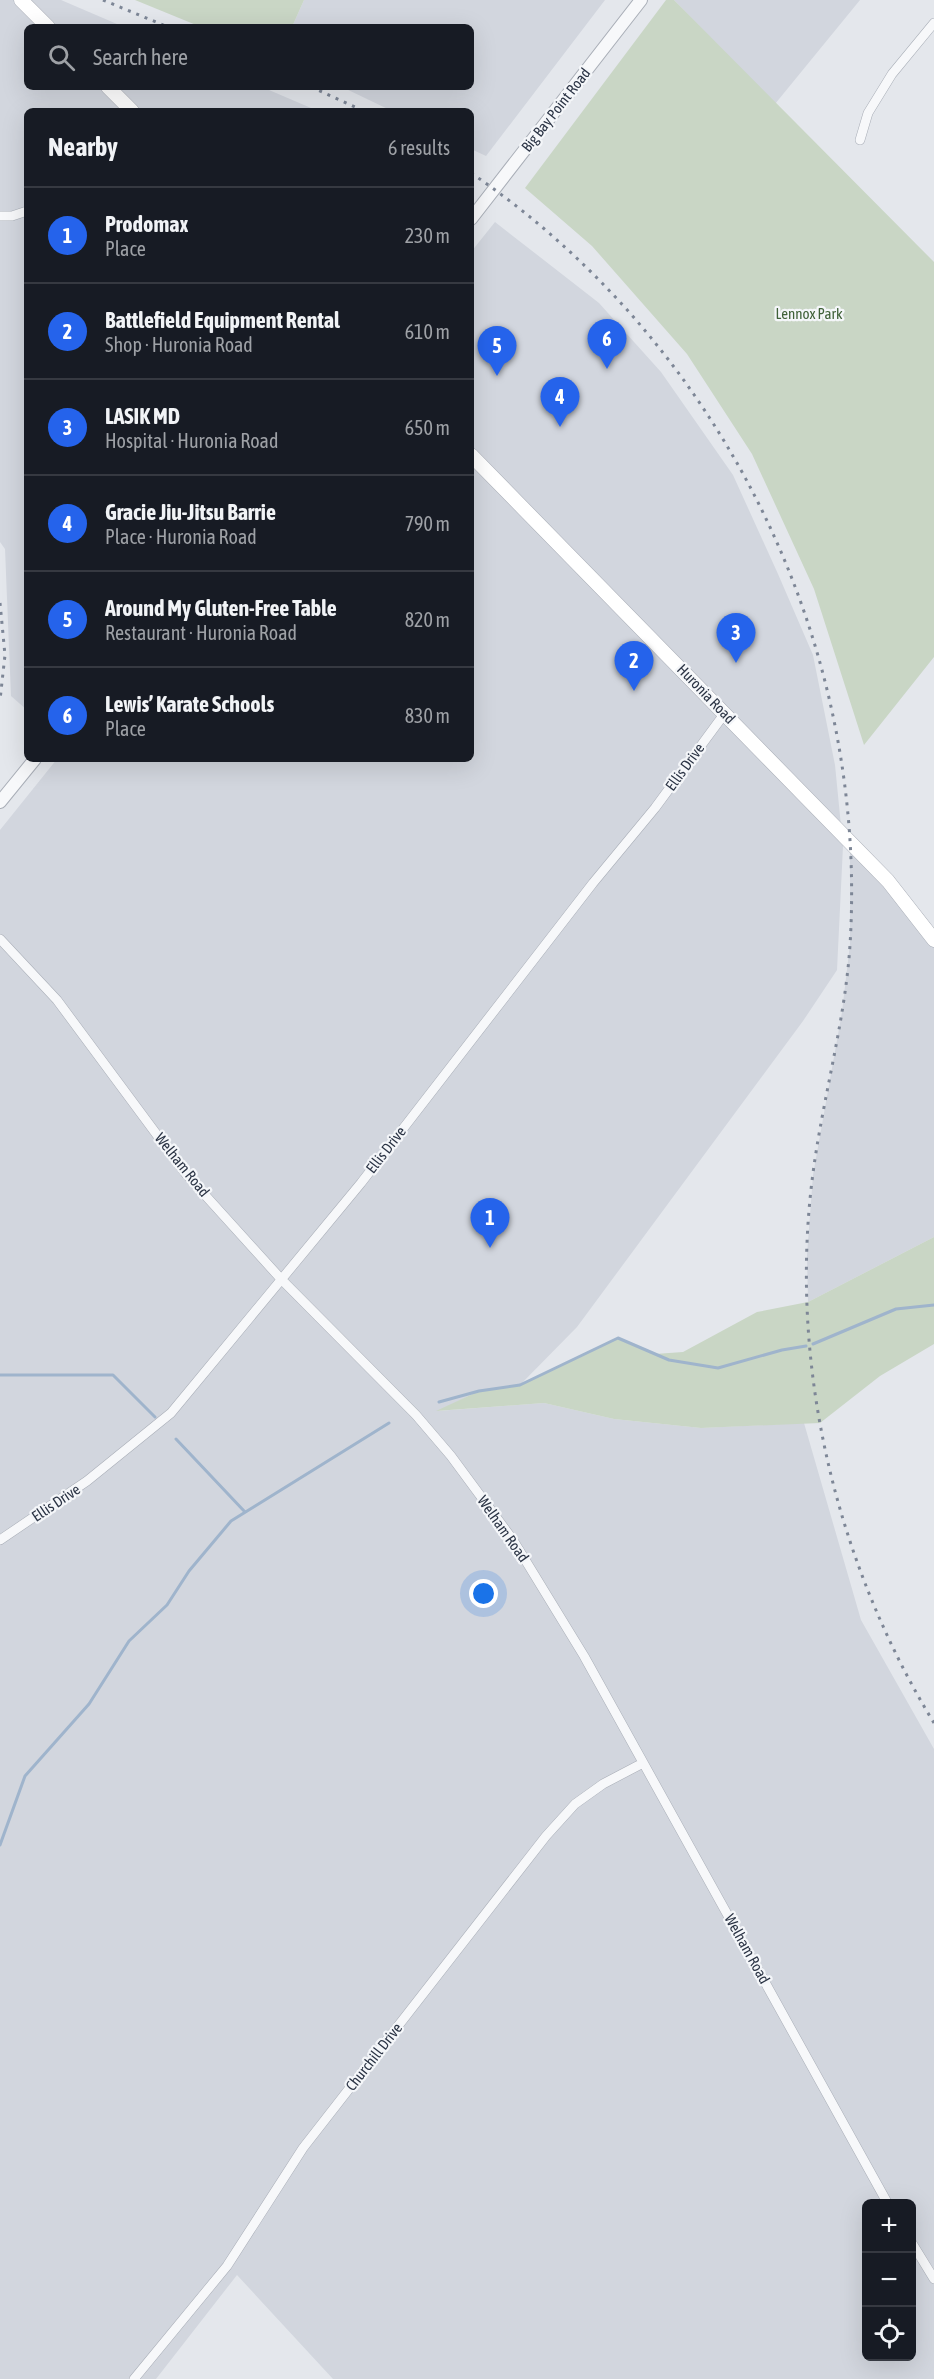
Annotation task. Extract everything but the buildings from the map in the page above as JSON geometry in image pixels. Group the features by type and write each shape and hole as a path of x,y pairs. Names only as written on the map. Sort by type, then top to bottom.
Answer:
{"main road":[{"path":"21,0 45,24"},
{"path":"111,90 129,108"},
{"name":"Huronia Road","path":"474,458 888,881 934,940"}],"street":[{"name":"Big Bay Point Road","path":"474,215 641,0"},
{"path":"860,140 868,113 892,74 934,23"},
{"path":"0,216 12,216 24,212"},
{"name":"Ellis Drive","path":"0,1540 87,1481 171,1413 361,1183 593,882 655,808 725,713"},
{"path":"0,802 32,762"},
{"name":"Welham Road","path":"0,939 57,1000 186,1174 281,1279 416,1415 451,1456 513,1540 584,1656 885,2199"},
{"name":"Churchill Drive","path":"134,2379 226,2265 303,2148 546,1836 575,1804 603,1784 643,1763"},
{"path":"916,2249 934,2279"}],"shaded area":[{"path":"0,0 61,0 117,24 24,24 24,90 269,90 311,108 24,108 24,707 11,696 5,549 0,542"},
{"path":"304,0 605,0 486,156 474,150 474,108 386,108 348,90 474,90 474,24 293,24"},
{"path":"674,0 860,0 775,104"},
{"path":"495,222 599,303 661,372 733,475 813,655 835,765 843,846 837,970 803,1021 577,1327 520,1385 479,1391 438,1411 544,1403 614,1419 701,1428 804,1423 861,1620 934,1749 934,2379 333,2379 237,2275 156,2379 0,2379 0,830 55,762 474,762 474,248"},
{"path":"850,842 934,940 934,1237 808,1302 807,1255 813,1175 842,1012 850,944"}],"green space":[{"path":"135,0 304,0 293,24 194,24"},
{"name":"Lennox Park","path":"666,0 674,0 934,262 934,657 864,745 814,589 752,454 687,354 592,246 525,188"},
{"path":"934,1237 934,1344 880,1376 820,1423 701,1428 614,1419 544,1403 436,1411 479,1391 520,1385 618,1338 655,1354 683,1352 757,1312 808,1302"}],"waterway":[{"path":"813,1344 896,1309 934,1305"},
{"path":"439,1402 479,1391 520,1385 618,1338 669,1360 718,1368 782,1350 806,1346"},
{"path":"0,1375 113,1375 155,1417"},
{"path":"0,1845 25,1776 89,1704 129,1641 167,1605 189,1571 231,1521 389,1423"},
{"path":"176,1439 245,1512"}],"railway":[{"path":"103,0 161,24"},
{"path":"318,90 357,108"},
{"path":"474,175 560,243 638,323 706,412 761,509 804,612 834,720 849,832 850,945 844,1002 813,1173 807,1244 807,1316 814,1387 827,1458 846,1528 870,1595 899,1661 934,1723"},
{"path":"0,603 5,655 0,700"}],"place":[{"name":"Lewis’ Karate Schools","path":"607,369"},
{"name":"Around My Gluten-Free Table","path":"497,376"},
{"name":"Gracie Jiu-Jitsu Barrie","path":"560,427"},
{"name":"LASIK MD","path":"736,663"},
{"name":"Battlefield Equipment Rental","path":"634,691"},
{"name":"Prodomax","path":"490,1248"}]}
